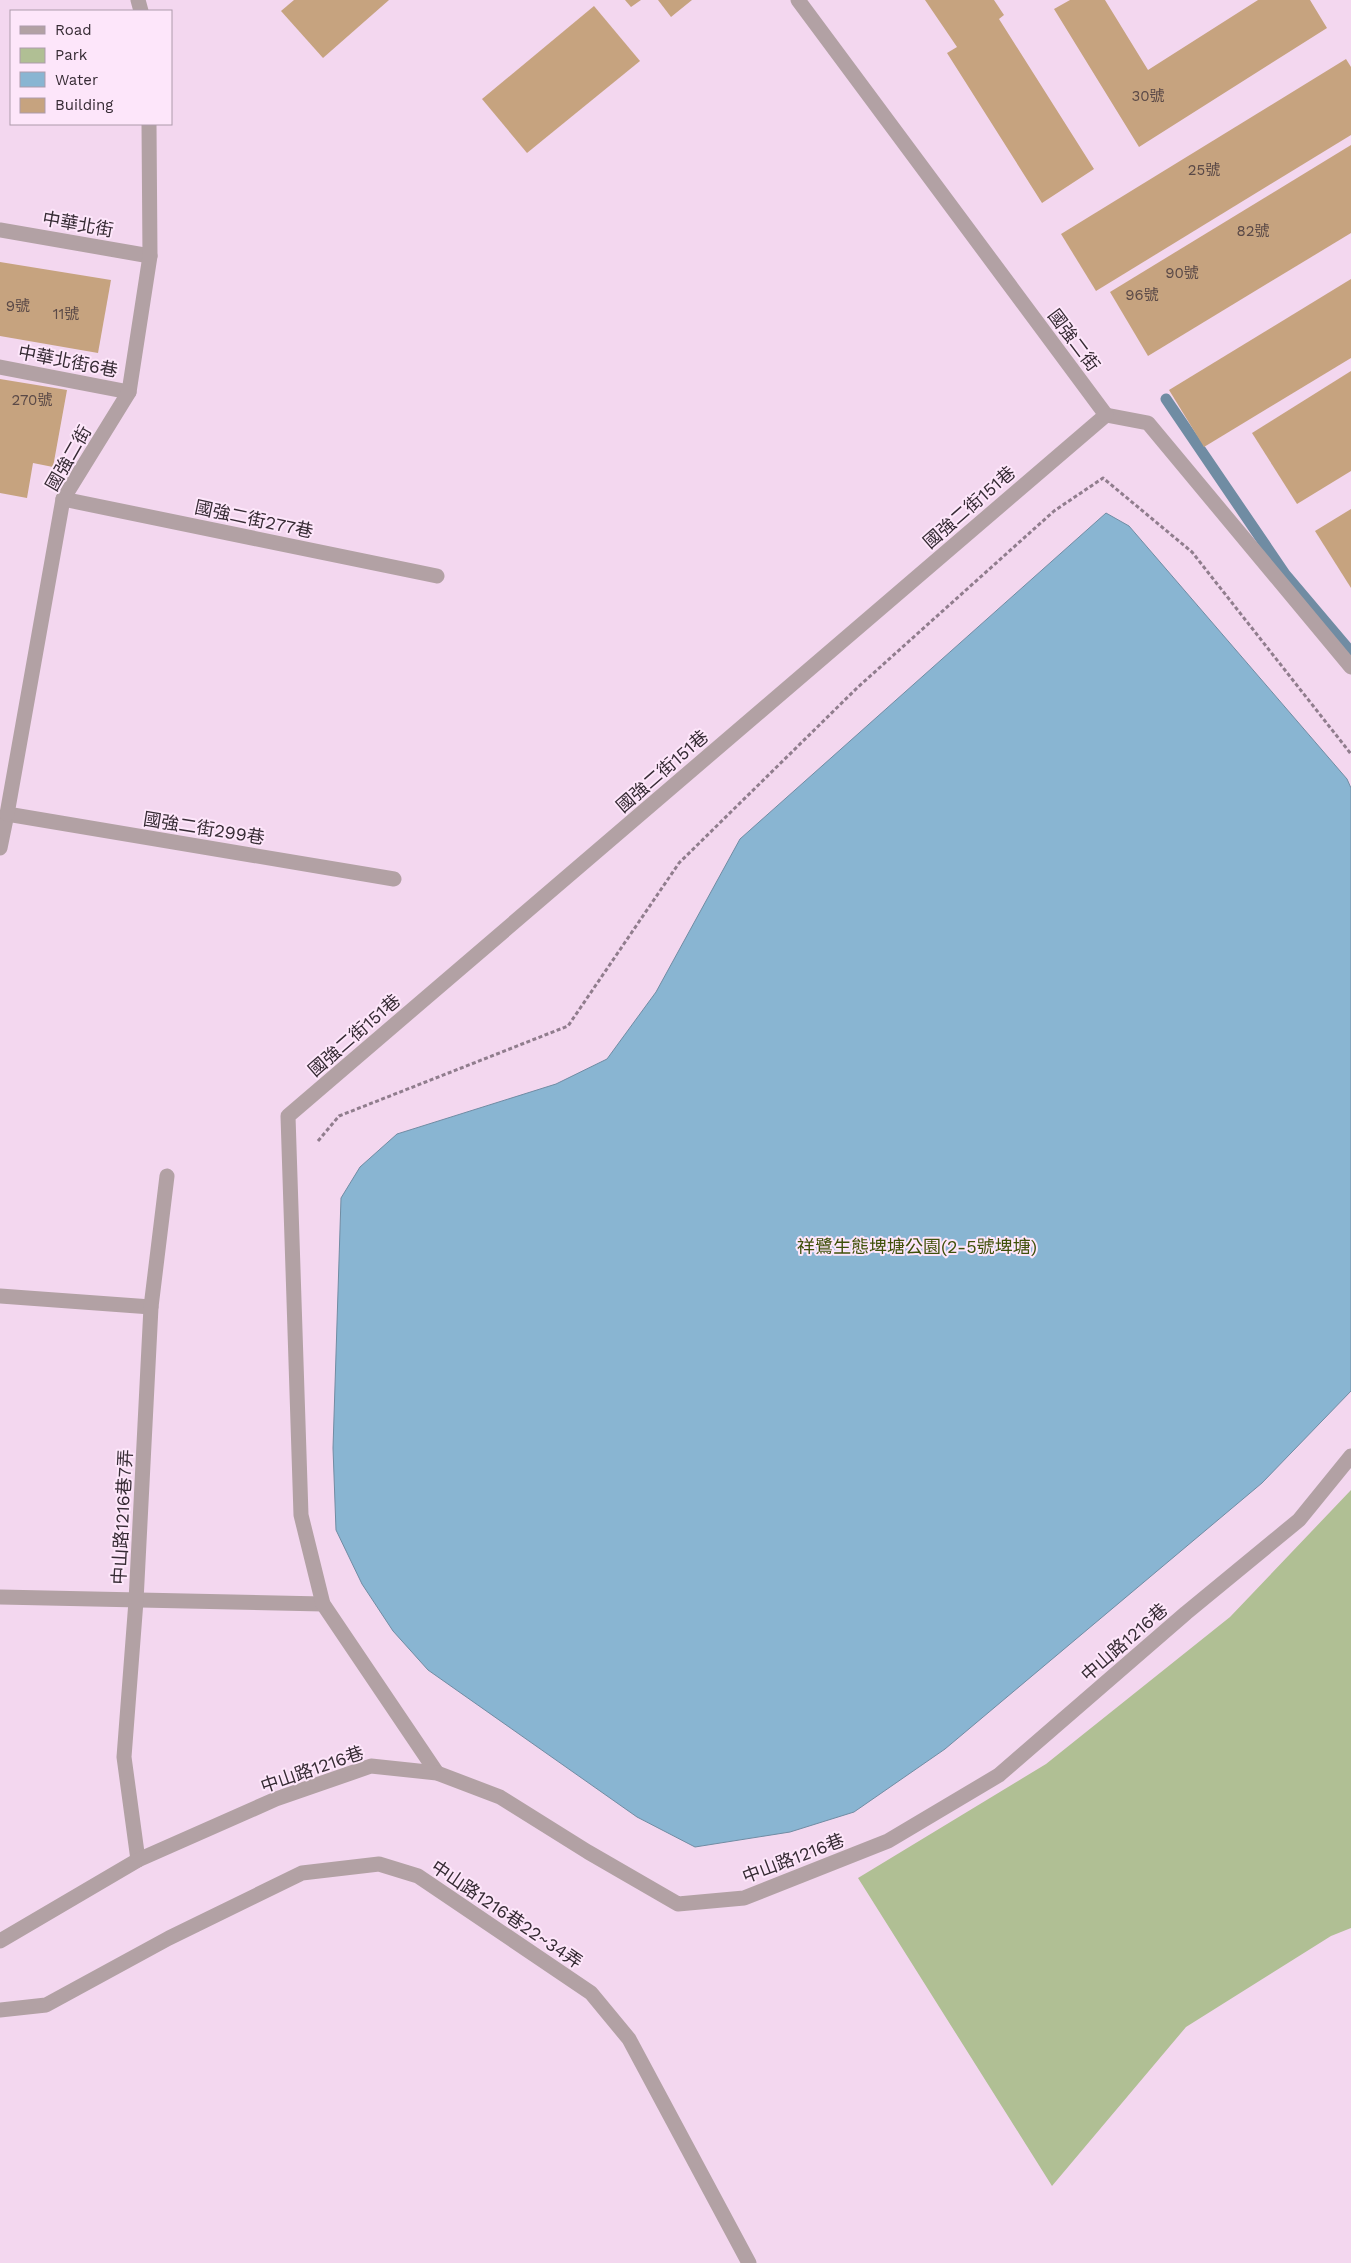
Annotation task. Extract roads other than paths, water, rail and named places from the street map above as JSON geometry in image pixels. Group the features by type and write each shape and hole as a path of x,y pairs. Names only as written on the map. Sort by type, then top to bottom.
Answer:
{"street":[{"name":"國強二街","path":"798,0 1106,414"},
{"name":"國強二街","path":"0,848 64,499 129,392 150,256 150,125"},
{"name":"中華北街","path":"0,230 150,256"},
{"name":"中華北街6巷","path":"0,367 129,392"},
{"path":"1106,414 1148,423 1351,667"},
{"name":"國強二街151巷","path":"323,1604 301,1515 288,1116 1106,414"},
{"name":"國強二街277巷","path":"64,499 437,576"},
{"name":"國強二街299巷","path":"7,814 394,879"},
{"name":"中山路1216巷7弄","path":"138,1860 124,1757 136,1600 151,1307 167,1176"},
{"path":"0,1296 151,1307"},
{"name":"中山路1216巷","path":"0,1941 138,1860 276,1799 371,1766 436,1773 500,1797 588,1852 678,1904 744,1898 888,1841 999,1775 1186,1613 1298,1520 1351,1456"},
{"path":"0,1598 323,1604 436,1773"},
{"name":"中山路1216巷22~34弄","path":"0,2010 46,2005 169,1938 302,1872 380,1864 418,1876 591,1993 629,2039 749,2263"}],"water":[{"name":"祥鷺生態埤塘公園(2-5號埤塘)","path":"1106,513 1129,526 1347,779 1351,788 1351,1391 1262,1483 945,1749 854,1812 790,1832 695,1847 637,1817 428,1670 393,1631 362,1584 336,1530 333,1448 341,1198 360,1167 397,1134 556,1084 607,1059 656,992 740,839"}],"waterway":[{"path":"1166,399 1285,574 1351,652"}]}
